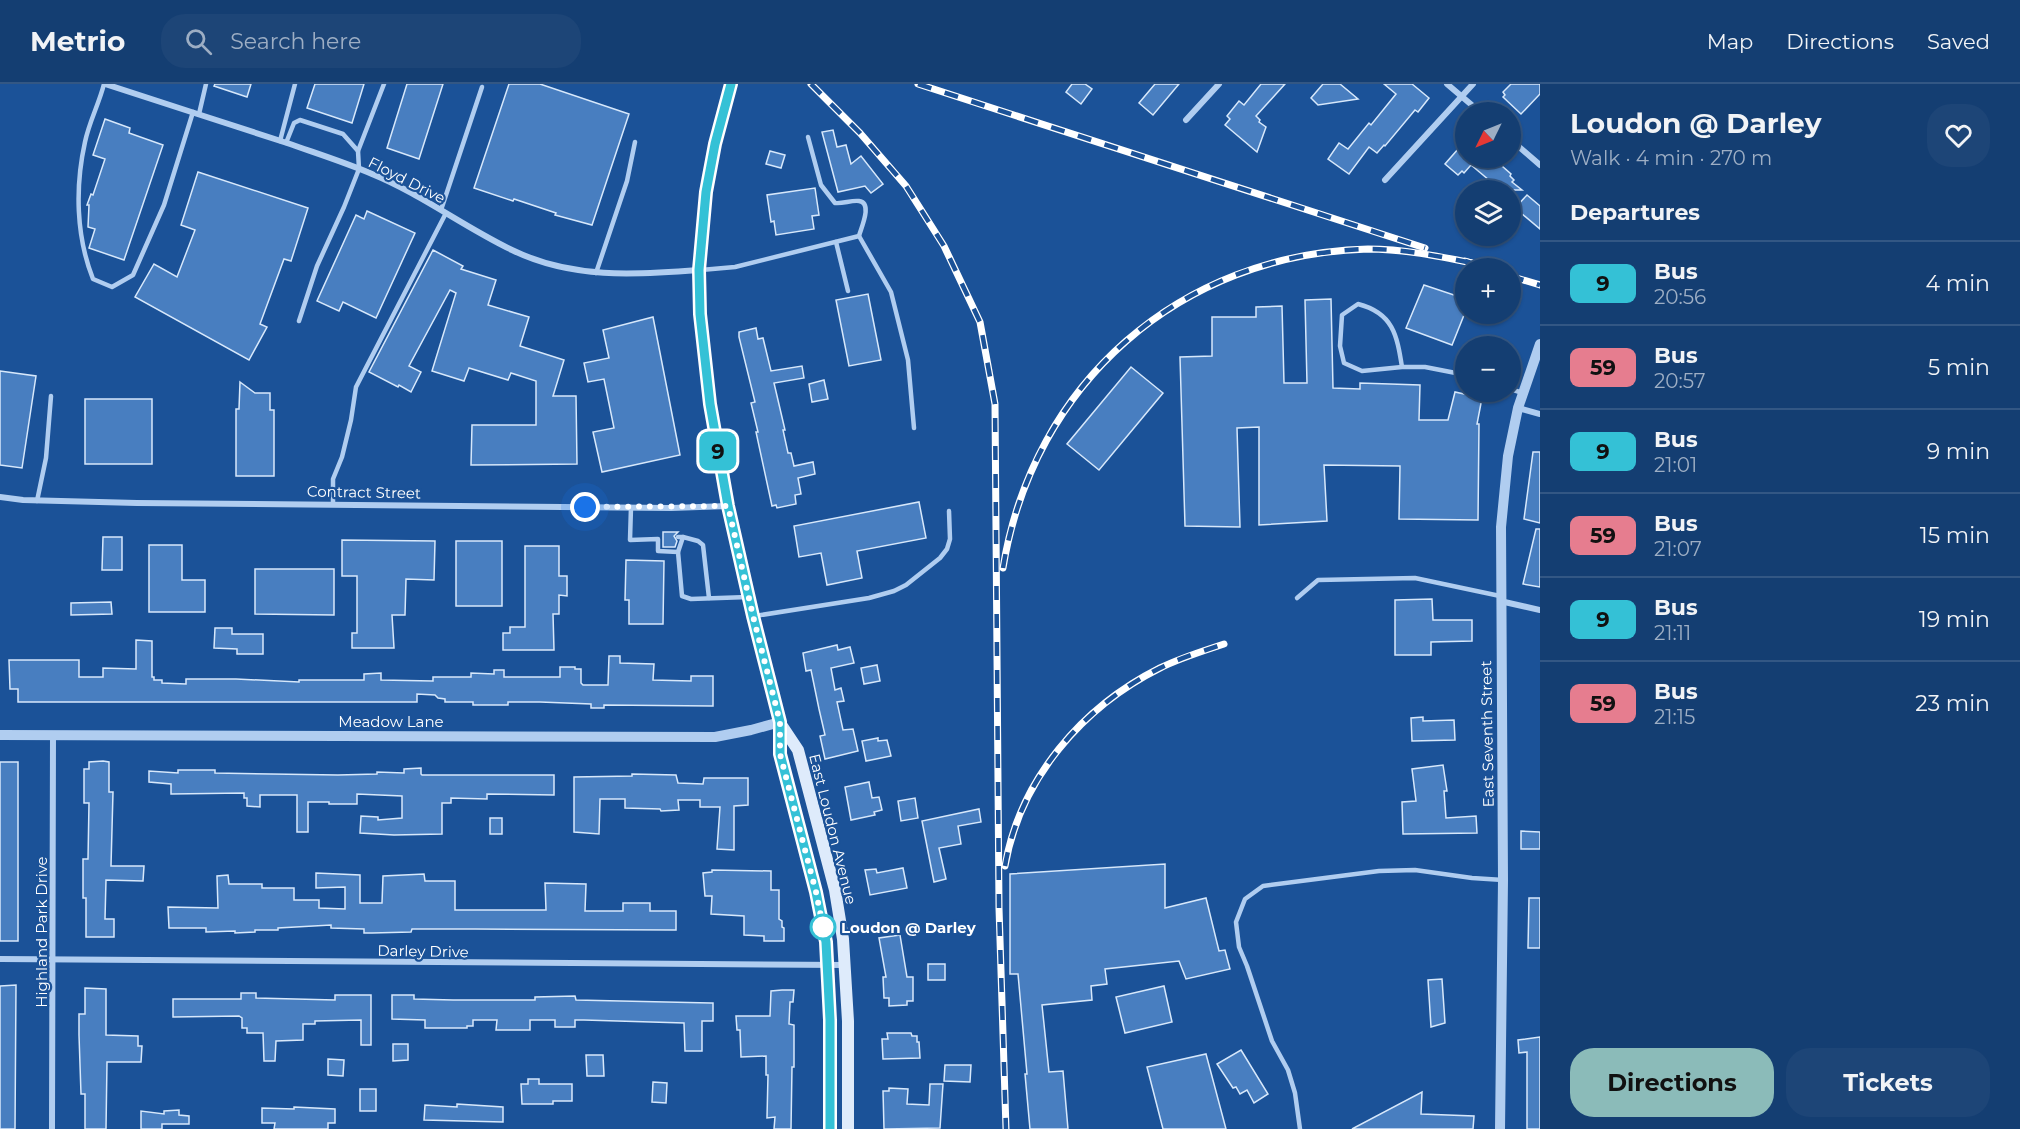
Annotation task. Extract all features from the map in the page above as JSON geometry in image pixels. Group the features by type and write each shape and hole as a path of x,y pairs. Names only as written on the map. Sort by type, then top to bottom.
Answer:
{"main road":[{"name":"East Loudon Avenue","path":"731,84 715,144 708,183 699,270 700,314 705,366 728,506 748,597 780,722 780,754 816,892 826,942 830,1129"},
{"name":"East Loudon Avenue","path":"780,722 798,750 835,890 845,965 848,1021 848,1129"}],"street":[{"path":"1186,120 1219,84"},
{"path":"1448,84 1469,102"},
{"path":"1385,180 1473,84"},
{"name":"Floyd Drive","path":"108,85 359,168 410,192 513,251 543,262 596,273 647,274 699,270"},
{"path":"1521,149 1540,165"},
{"name":"East Seventh Street","path":"1500,1129 1503,880 1501,527 1508,456 1518,408 1540,344"},
{"path":"1518,408 1540,414"},
{"name":"Contract Street","path":"0,497 37,501 728,506"},
{"path":"1500,598 1540,610"},
{"name":"Meadow Lane","path":"0,735 715,737 780,722"},
{"name":"Highland Park Drive","path":"52,1129 53,735"},
{"name":"Darley Drive","path":"0,959 845,965"}],"lane":[{"path":"108,85 85,140 78,189 85,258 93,279 112,287 133,275 164,205 206,84"},
{"path":"283,142 295,84"},
{"path":"299,321 316,266 344,207 359,168 358,151 384,84"},
{"path":"333,504 333,479 342,457 356,387 443,211 482,87"},
{"path":"283,142 294,123 300,120 344,134 358,151"},
{"path":"808,137 821,185 835,202 844,204 860,201 867,210 859,236 891,292 908,360 914,428"},
{"path":"596,273 627,181 635,142"},
{"path":"699,270 735,267 859,236"},
{"path":"836,242 848,291"},
{"path":"1402,367 1399,344 1392,325 1371,308 1358,304 1342,315 1340,346 1344,363 1362,371 1425,367 1455,373"},
{"path":"37,501 46,458 51,396"},
{"path":"631,507 630,540 660,538 658,551 678,552"},
{"path":"753,616 869,598 906,585 948,549 949,511"},
{"path":"709,598 703,545 698,541 680,537 678,552 681,563 682,596 691,599 748,597"},
{"path":"697,561 706,560"},
{"path":"1297,598 1318,580 1415,578 1500,598"},
{"path":"1300,1129 1295,1093 1288,1070 1272,1041 1239,947 1236,922 1245,899 1263,886 1379,871 1415,870 1503,880"}],"building":[{"path":"215,84 251,84 247,97 214,86"},
{"path":"315,84 364,84 352,123 307,108"},
{"path":"407,84 443,84 419,159 387,148"},
{"path":"509,84 540,84 629,114 592,225 474,188"},
{"path":"1072,84 1085,84 1092,89 1081,104 1066,92"},
{"path":"1155,84 1179,84 1153,115 1139,103"},
{"path":"1261,84 1285,84 1256,116 1259,122 1266,127 1257,152 1225,125 1230,119 1227,116 1239,101 1244,105"},
{"path":"1323,84 1340,84 1358,99 1318,105 1311,98"},
{"path":"1384,84 1412,84 1429,98 1418,112 1415,110 1377,153 1369,147 1349,174 1328,159 1339,143 1348,149 1396,94"},
{"path":"1511,84 1540,84 1540,94 1521,114 1521,102 1508,102 1503,97 1505,95 1503,92"},
{"path":"105,119 130,128 129,133 163,145 124,260 89,248 95,229 88,227 89,205 87,205 91,194 93,195 105,159 93,155"},
{"path":"833,130 837,147 846,145 851,164 861,156 883,184 871,193 865,186 838,192 822,132"},
{"path":"770,151 785,155 781,168 766,164"},
{"path":"1455,153 1455,168 1468,168 1458,175 1445,164"},
{"path":"1475,168 1504,168 1514,180 1489,180"},
{"path":"198,172 308,208 291,261 284,259 260,324 267,327 249,360 135,297 154,264 177,277 195,230 181,225"},
{"path":"815,188 819,215 812,216 814,229 776,235 774,221 771,222 767,195"},
{"path":"1527,195 1540,206 1540,229 1521,213 1521,202"},
{"path":"367,211 415,233 376,318 343,302 339,311 317,301 356,215 364,219"},
{"path":"433,250 463,266 461,269 496,280 488,305 529,317 520,346 564,360 553,396 576,396 577,464 471,465 472,425 536,425 536,381 511,373 508,380 469,368 464,381 432,371 456,293 450,290 409,366 421,372 411,392 369,372"},
{"path":"1424,285 1455,295 1455,324 1460,324 1452,345 1406,328"},
{"path":"868,294 881,360 849,366 836,300"},
{"path":"1331,299 1333,388 1360,389 1360,383 1420,385 1419,420 1448,420 1455,392 1455,402 1481,402 1477,424 1479,424 1478,520 1399,519 1400,466 1324,465 1327,521 1259,525 1259,427 1237,428 1240,527 1185,526 1180,357 1212,356 1212,317 1256,317 1256,307 1282,306 1284,383 1307,383 1305,300"},
{"path":"653,317 680,455 602,472 593,432 614,428 604,379 588,382 584,363 609,358 603,330"},
{"path":"756,328 758,339 763,338 771,371 802,366 804,378 774,383 788,453 791,453 794,466 813,462 815,474 798,478 801,494 795,495 796,504 777,508 776,505 772,506 751,403 755,402 739,337 739,332"},
{"path":"1131,367 1163,393 1099,470 1067,444"},
{"path":"0,371 36,376 22,468 0,465"},
{"path":"824,380 828,399 812,402 809,384"},
{"path":"240,382 255,393 270,393 270,410 274,410 274,476 236,476 236,409 239,409"},
{"path":"85,399 152,399 152,464 85,464"},
{"path":"1533,452 1540,452 1540,523 1524,519"},
{"path":"919,502 926,538 857,551 862,578 827,585 821,553 799,557 794,526"},
{"path":"1536,529 1540,529 1540,587 1523,584"},
{"path":"663,532 678,532 674,536 677,541 675,547 663,547"},
{"path":"103,537 122,537 122,570 102,570"},
{"path":"342,540 435,541 434,580 406,579 405,615 392,615 394,648 352,648 352,633 357,633 357,576 342,576"},
{"path":"456,541 502,541 502,606 456,606"},
{"path":"149,545 182,545 182,580 205,580 205,612 149,612"},
{"path":"525,546 559,546 559,576 567,576 567,596 559,595 559,614 553,614 554,650 503,650 503,633 510,633 510,627 525,627"},
{"path":"626,560 664,561 663,624 629,624 629,600 625,600"},
{"path":"255,569 334,569 334,615 255,614"},
{"path":"1432,599 1433,620 1472,620 1472,641 1431,642 1431,655 1395,655 1395,600"},
{"path":"111,602 112,614 71,615 71,603"},
{"path":"215,628 232,628 232,634 263,634 263,654 237,654 237,649 214,648"},
{"path":"136,640 152,641 152,677 154,680 162,680 162,683 186,684 186,679 299,682 299,680 364,680 364,674 381,673 381,680 433,681 433,677 471,677 471,673 494,674 494,670 504,670 504,677 560,677 560,667 575,667 575,669 581,669 583,685 608,685 609,656 620,656 620,663 654,664 653,680 691,681 691,676 713,676 713,706 604,705 604,708 591,708 591,704 540,702 473,705 473,702 445,702 445,699 435,695 417,694 417,702 18,702 18,689 10,689 9,660 79,660 79,677 103,677 103,668 136,669"},
{"path":"837,645 838,650 850,647 854,663 831,668 835,690 841,688 844,701 837,702 843,730 853,729 858,751 825,759 820,736 825,735 811,670 806,671 803,653"},
{"path":"877,665 880,681 864,684 861,668"},
{"path":"1423,717 1423,721 1454,720 1455,740 1412,741 1411,718"},
{"path":"878,738 878,741 887,740 891,756 866,761 862,741"},
{"path":"0,762 18,762 18,941 0,941"},
{"path":"89,762 109,762 109,792 113,792 111,866 144,866 143,881 106,880 105,919 114,919 114,937 86,937 83,859 88,859 89,803 84,803 84,769 89,769"},
{"path":"1443,765 1447,791 1444,791 1446,818 1476,816 1477,833 1403,834 1402,802 1416,801 1412,769"},
{"path":"421,768 422,775 554,775 554,795 487,794 487,799 451,798 451,803 442,803 442,834 394,835 360,833 361,816 378,817 378,820 402,818 402,796 357,794 357,804 308,802 308,832 297,832 297,795 260,795 260,807 247,806 244,793 171,794 171,784 149,782 149,771 178,773 178,770 215,770 215,773 338,775 377,774 377,772 404,773 404,769"},
{"path":"632,774 676,775 678,783 703,784 704,778 748,778 748,805 734,806 734,850 717,849 720,807 700,807 700,800 678,800 679,810 661,811 660,809 625,808 625,799 600,799 599,834 574,832 574,777 632,776"},
{"path":"869,782 872,798 879,797 882,810 874,812 875,815 851,820 845,787"},
{"path":"915,798 918,818 901,821 898,801"},
{"path":"979,809 981,822 958,826 961,844 939,848 946,879 934,882 922,821"},
{"path":"490,818 502,818 502,834 490,834"},
{"path":"1521,831 1540,832 1540,849 1521,849"},
{"path":"1165,864 1165,908 1206,898 1219,951 1225,950 1230,969 1186,979 1179,961 1105,969 1107,984 1091,986 1092,1000 1042,1005 1049,1072 1063,1071 1068,1129 1030,1129 1018,974 1010,974 1010,874"},
{"path":"903,868 907,888 870,895 865,870 876,869 877,873"},
{"path":"712,870 771,871 771,890 779,890 779,919 784,928 784,941 764,941 764,936 744,935 744,916 711,914 712,896 705,896 703,873 712,872"},
{"path":"316,873 360,875 360,903 382,903 383,876 424,874 425,881 455,881 455,910 546,910 545,883 586,884 585,911 623,911 623,903 650,903 650,911 676,911 676,930 412,929 411,932 364,933 364,929 331,928 331,925 235,933 235,931 206,932 206,928 169,928 168,907 218,908 217,876 228,875 229,884 262,884 262,888 294,888 294,900 319,900 319,908 345,909 345,887 316,888"},
{"path":"1529,898 1540,898 1540,948 1528,948"},
{"path":"900,935 907,977 913,977 913,1001 907,1001 907,1005 889,1006 889,998 884,998 883,977 886,977 879,938"},
{"path":"928,964 945,964 945,980 928,980"},
{"path":"1442,979 1445,1023 1431,1027 1428,980"},
{"path":"16,985 15,1129 0,1129 0,986"},
{"path":"1164,986 1172,1022 1125,1033 1116,997"},
{"path":"85,988 106,989 106,1035 138,1036 138,1046 142,1046 141,1062 107,1062 106,1129 85,1129 85,1094 81,1094 79,1014 85,1014"},
{"path":"794,990 793,1002 790,1002 789,1024 794,1025 791,1129 774,1129 775,1117 767,1118 766,1056 741,1057 740,1030 737,1030 736,1016 770,1016 771,991"},
{"path":"241,993 256,993 256,998 335,1000 335,995 371,995 371,1045 361,1045 361,1020 315,1021 315,1024 303,1024 303,1040 276,1041 275,1061 264,1061 263,1033 247,1033 247,1028 242,1028 242,1018 239,1016 173,1017 173,999 241,999"},
{"path":"392,995 414,995 414,999 453,1000 535,1000 535,997 575,996 576,1000 713,1003 713,1021 702,1021 702,1051 685,1051 684,1023 575,1020 575,1027 555,1027 555,1020 530,1020 530,1030 496,1030 497,1020 473,1020 473,1026 467,1026 467,1028 425,1028 425,1020 392,1019"},
{"path":"887,1033 911,1033 912,1036 917,1036 920,1058 883,1059 882,1039 888,1039"},
{"path":"1540,1037 1540,1129 1527,1129 1527,1052 1519,1053 1518,1040"},
{"path":"393,1044 408,1044 408,1060 393,1061"},
{"path":"1241,1050 1268,1094 1254,1103 1247,1090 1240,1094 1236,1087 1233,1088 1217,1064"},
{"path":"1206,1054 1226,1129 1163,1129 1147,1067"},
{"path":"586,1055 603,1055 604,1076 587,1076"},
{"path":"328,1059 344,1060 343,1076 328,1075"},
{"path":"945,1065 971,1065 970,1082 944,1081"},
{"path":"528,1079 539,1079 539,1084 572,1084 572,1101 553,1101 553,1104 522,1104 521,1084 528,1084"},
{"path":"653,1082 667,1083 666,1103 652,1102"},
{"path":"930,1084 943,1084 940,1128 884,1129 883,1091 889,1091 889,1088 908,1089 907,1104 929,1105"},
{"path":"360,1089 376,1089 376,1111 360,1111"},
{"path":"1422,1092 1421,1114 1474,1116 1473,1129 1352,1129"},
{"path":"457,1104 503,1107 503,1122 424,1120 425,1105 457,1107"},
{"path":"294,1107 335,1109 335,1123 328,1123 328,1129 274,1129 275,1123 262,1123 262,1108 294,1109"},
{"path":"179,1110 179,1115 189,1116 189,1124 162,1124 162,1129 141,1129 141,1111 164,1114 164,1111"}],"railway":[{"path":"811,84 860,133 906,186 944,246 980,322 995,404 999,908 1006,1129"},
{"path":"918,84 1425,248"},
{"path":"1003,568 1020,501 1046,441 1082,387 1126,341 1178,303 1236,275 1300,257 1381,249 1455,260"},
{"path":"1521,279 1540,285"},
{"path":"1005,866 1013,834 1040,775 1081,725 1105,703 1160,668 1224,644"}],"bus line":[{"name":"9","path":"731,84 715,144 706,192 700,245 700,314 710,404 728,506 780,722 780,754 816,892 826,942 830,1020 830,1129"}],"place":[{"name":"Loudon @ Darley","path":"823,927"}],"route":[{"path":"585,507 728,506 780,722 780,754 823,927"}]}
